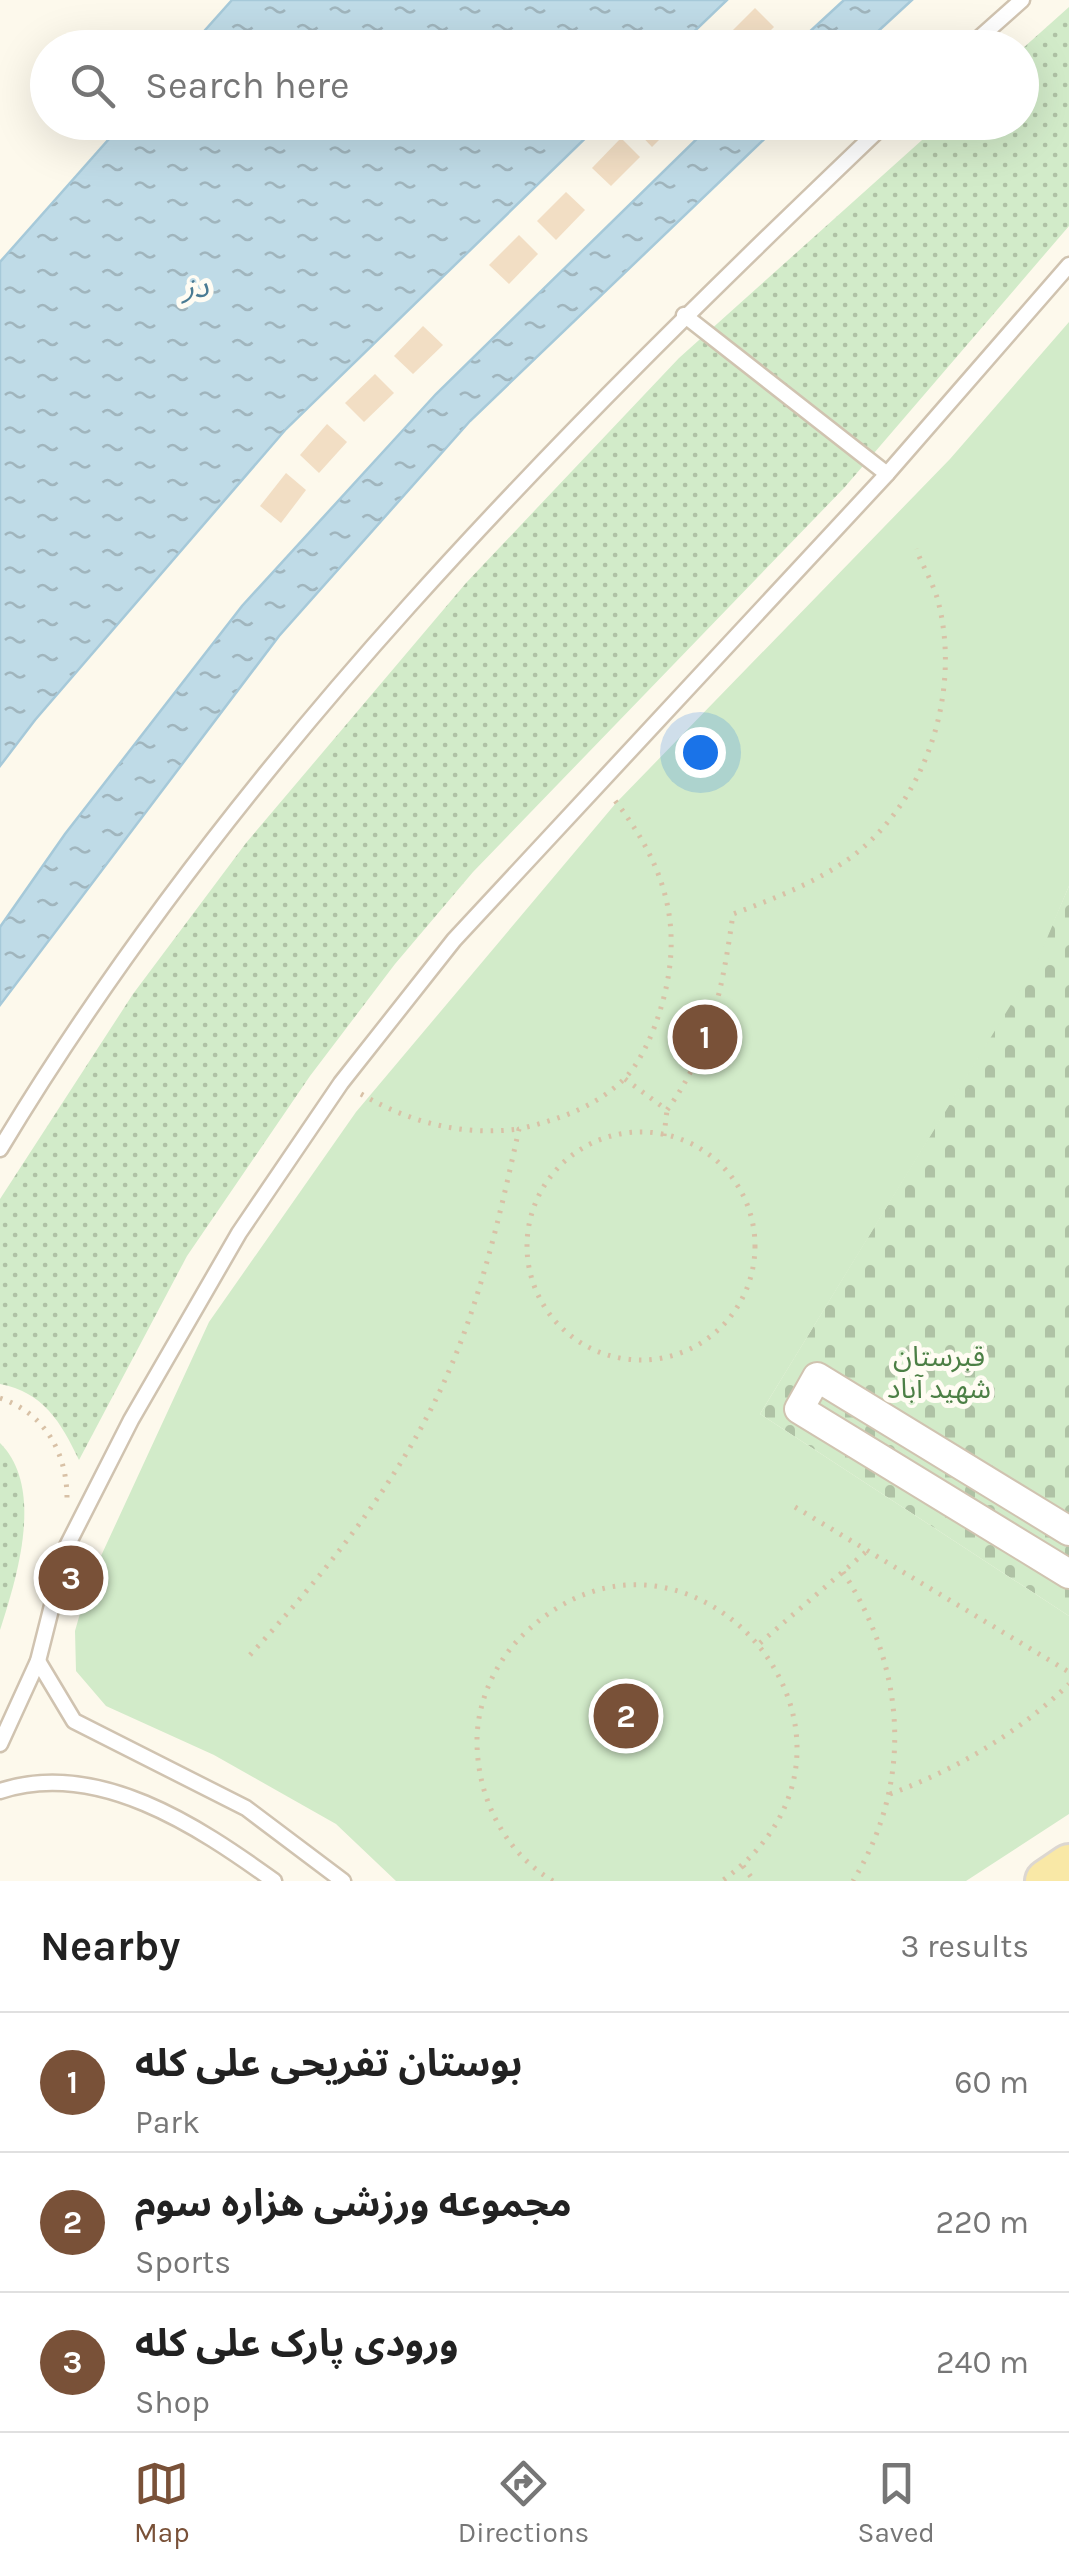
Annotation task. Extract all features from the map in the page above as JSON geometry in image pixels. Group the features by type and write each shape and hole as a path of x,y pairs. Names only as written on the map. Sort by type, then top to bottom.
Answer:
{"main road":[{"path":"1047,1881 1069,1866"}],"street":[{"path":"1069,1531 817,1377 799,1408 1069,1574"}],"lane":[{"path":"988,30 1022,0"},
{"path":"0,1148 105,991 294,737 388,625 684,315 868,140"},
{"path":"0,1744 38,1661 67,1546 192,1309 341,1083 454,940 888,474 1069,265"},
{"path":"684,315 888,474"},
{"path":"38,1661 74,1721 246,1808 343,1881"},
{"path":"0,1791 39,1780 72,1783 132,1799 202,1830 274,1881"}],"path":[{"path":"664,1136 667,1110 691,1077 716,1015 733,914 786,894 851,857 894,813 934,742 947,672 939,604 916,549"},
{"path":"341,1083 384,1108 439,1128 482,1133 556,1120 591,1104 625,1078 652,1036 667,990 673,942 667,896 644,837 600,781"},
{"path":"625,1078 667,1110"},
{"path":"250,1655 316,1580 377,1496 436,1400 482,1280 519,1129"},
{"path":"635,1132 664,1136 710,1154 736,1182 753,1218 756,1257 745,1295 724,1325 695,1347 678,1353 660,1359 624,1359 589,1348 559,1326 538,1296 528,1262 528,1225 541,1191 564,1162 597,1141 635,1132"},
{"path":"0,1398 21,1405 54,1436 67,1485 67,1546"},
{"path":"795,1508 1069,1672"},
{"path":"760,1642 867,1550"},
{"path":"842,1572 875,1629 894,1693 896,1759 890,1794 880,1828 853,1881"},
{"path":"553,1881 506,1838 483,1790 478,1763 481,1710 502,1660 518,1639 560,1605 612,1588 640,1586 694,1596 718,1608 760,1642 775,1663 794,1708 797,1758 781,1817 743,1866 722,1881"},
{"path":"890,1794 928,1780 999,1741 1069,1684"},
{"path":"743,1866 754,1881"}],"green space":[{"path":"1069,7 1069,226 844,488 473,872 395,964 310,1076 187,1256 79,1460 49,1411 28,1394 0,1384 0,1199 133,994 246,843 466,583 679,358 922,140 1039,140 1039,34"},
{"path":"1069,322 1069,886 1037,962 760,1414 1069,1616 1069,1814 966,1881 396,1881 336,1824 214,1755 106,1706 76,1671 75,1631 89,1582 209,1322 356,1112 616,803 950,459"},
{"name":"قبرستان شهید آباد","path":"1069,886 1069,1616 760,1414 1036,962"},
{"path":"0,1443 14,1462 24,1508 14,1585 0,1630"}],"water":[{"path":"232,0 727,0 696,30 205,30"},
{"path":"844,0 912,0 879,30 811,30"},
{"name":"دز","path":"108,140 584,140 286,429 35,720 0,766 0,262"},
{"path":"696,140 763,140 470,421 279,636 0,1005 0,927 65,834 242,606 436,394"}],"building":[{"path":"755,8 774,27 771,30 733,30"},
{"path":"619,140 640,157 611,186 592,168"},
{"path":"566,192 585,210 556,240 537,221"},
{"path":"519,235 538,254 509,284 489,265"},
{"path":"423,326 443,345 413,374 394,356"},
{"path":"375,374 394,393 364,422 345,403"},
{"path":"327,424 347,442 319,473 300,455"},
{"path":"286,473 306,490 281,523 260,506"}],"place":[{"name":"بوستان تفریحی علی کله","path":"705,1037"},
{"name":"ورودی پارک علی کله","path":"71,1578"},
{"name":"مجموعه ورزشی هزاره سوم","path":"626,1716"}]}
